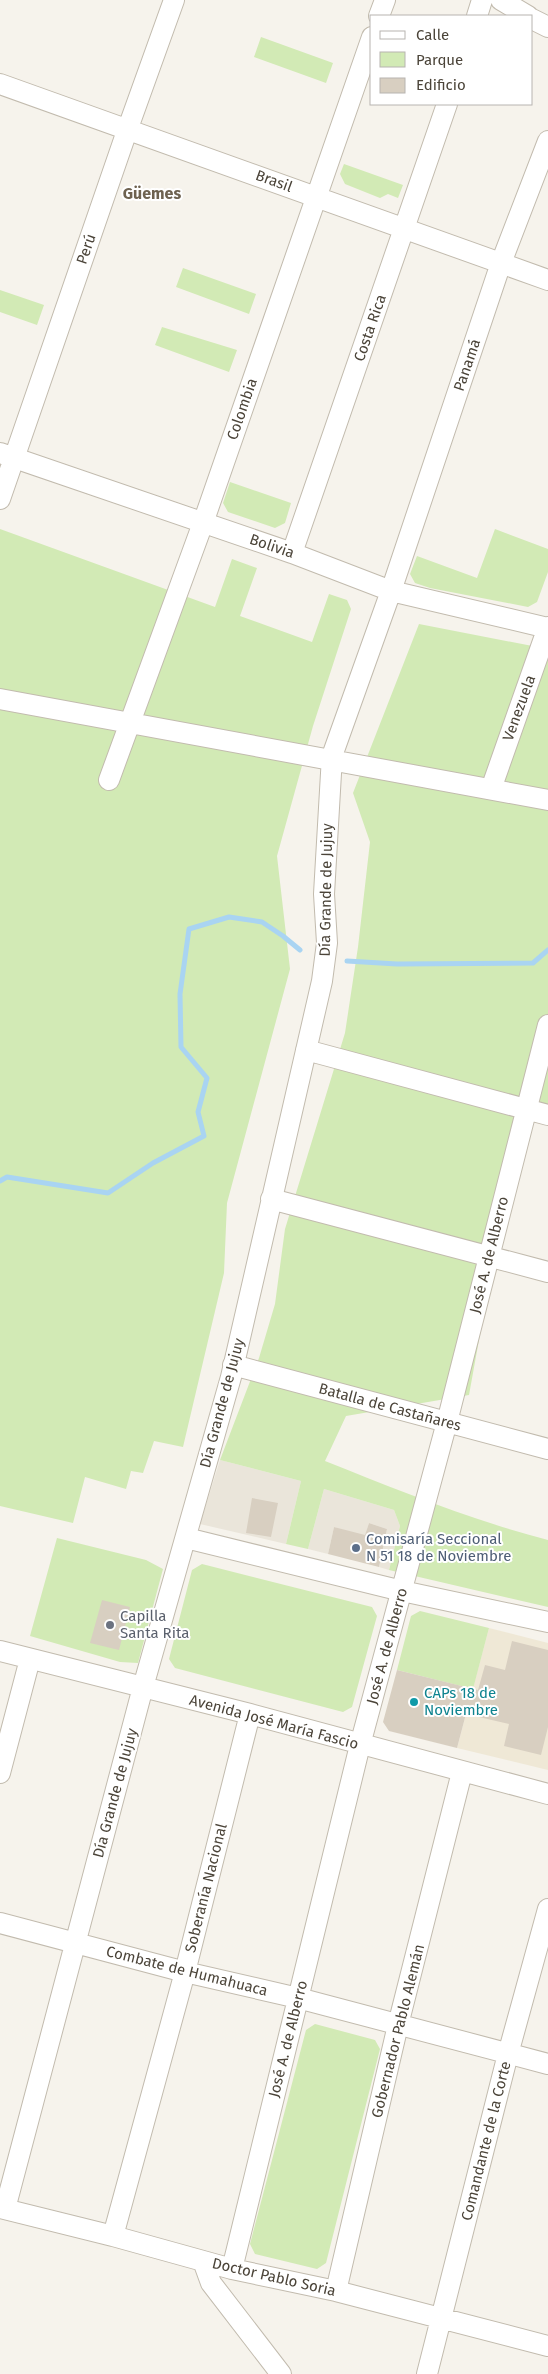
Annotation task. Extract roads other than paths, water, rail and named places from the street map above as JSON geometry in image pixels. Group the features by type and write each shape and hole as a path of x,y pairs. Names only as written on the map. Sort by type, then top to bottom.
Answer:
{"street":[{"name":"Perú","path":"0,499 7,455 174,0"},
{"path":"379,15 385,0"},
{"path":"477,15 482,0"},
{"path":"500,0 526,15"},
{"path":"533,19 548,27"},
{"name":"Colombia","path":"109,780 203,523 315,196 370,43"},
{"name":"Brasil","path":"0,84 128,128 548,280"},
{"name":"Costa Rica","path":"292,553 447,105"},
{"name":"Panamá","path":"391,591 501,263 548,141"},
{"name":"Bolivia","path":"7,455 292,553 391,591 548,628"},
{"name":"Día Grande de Jujuy","path":"2,2208 76,1943 143,1687 233,1366 322,981 327,943 324,894 332,760 391,591"},
{"name":"Venezuela","path":"491,789 548,628"},
{"path":"0,699 548,800"},
{"name":"José A. de Alberro","path":"232,2270 360,1745 447,1422 548,1025"},
{"path":"306,1050 548,1115"},
{"path":"272,1198 548,1272"},
{"name":"Batalla de Castañares","path":"233,1366 548,1449"},
{"path":"186,1538 402,1591 548,1622"},
{"name":"Avenida José María Fascio","path":"0,1650 250,1714 548,1794"},
{"path":"0,1773 30,1659"},
{"name":"Soberanía Nacional","path":"113,2236 185,1972 250,1714"},
{"name":"Gobernador Pablo Alemán","path":"336,2291 398,2026 462,1772"},
{"name":"Comandante de la Corte","path":"427,2374 508,2054 548,1909"},
{"name":"Combate de Humahuaca","path":"0,1923 185,1972 298,1998 398,2026 548,2064"},
{"name":"Doctor Pablo Soria","path":"2,2208 113,2236 232,2270 336,2291 548,2346"},
{"path":"203,2261 211,2283 280,2374"}],"waterway":[{"path":"0,1181 7,1177 108,1193 153,1163 204,1136 198,1112 207,1078 181,1047 180,994 189,929 229,917 262,922 300,950"},
{"path":"347,961 397,964 533,963 548,950"}],"place":[{"name":"Comisaría Seccional N 51 18 de Noviembre","path":"356,1548"},
{"name":"Capilla Santa Rita","path":"110,1625"},
{"name":"CAPs 18 de Noviembre","path":"414,1702"}],"district":[{"name":"Güemes","path":"152,193"}]}
